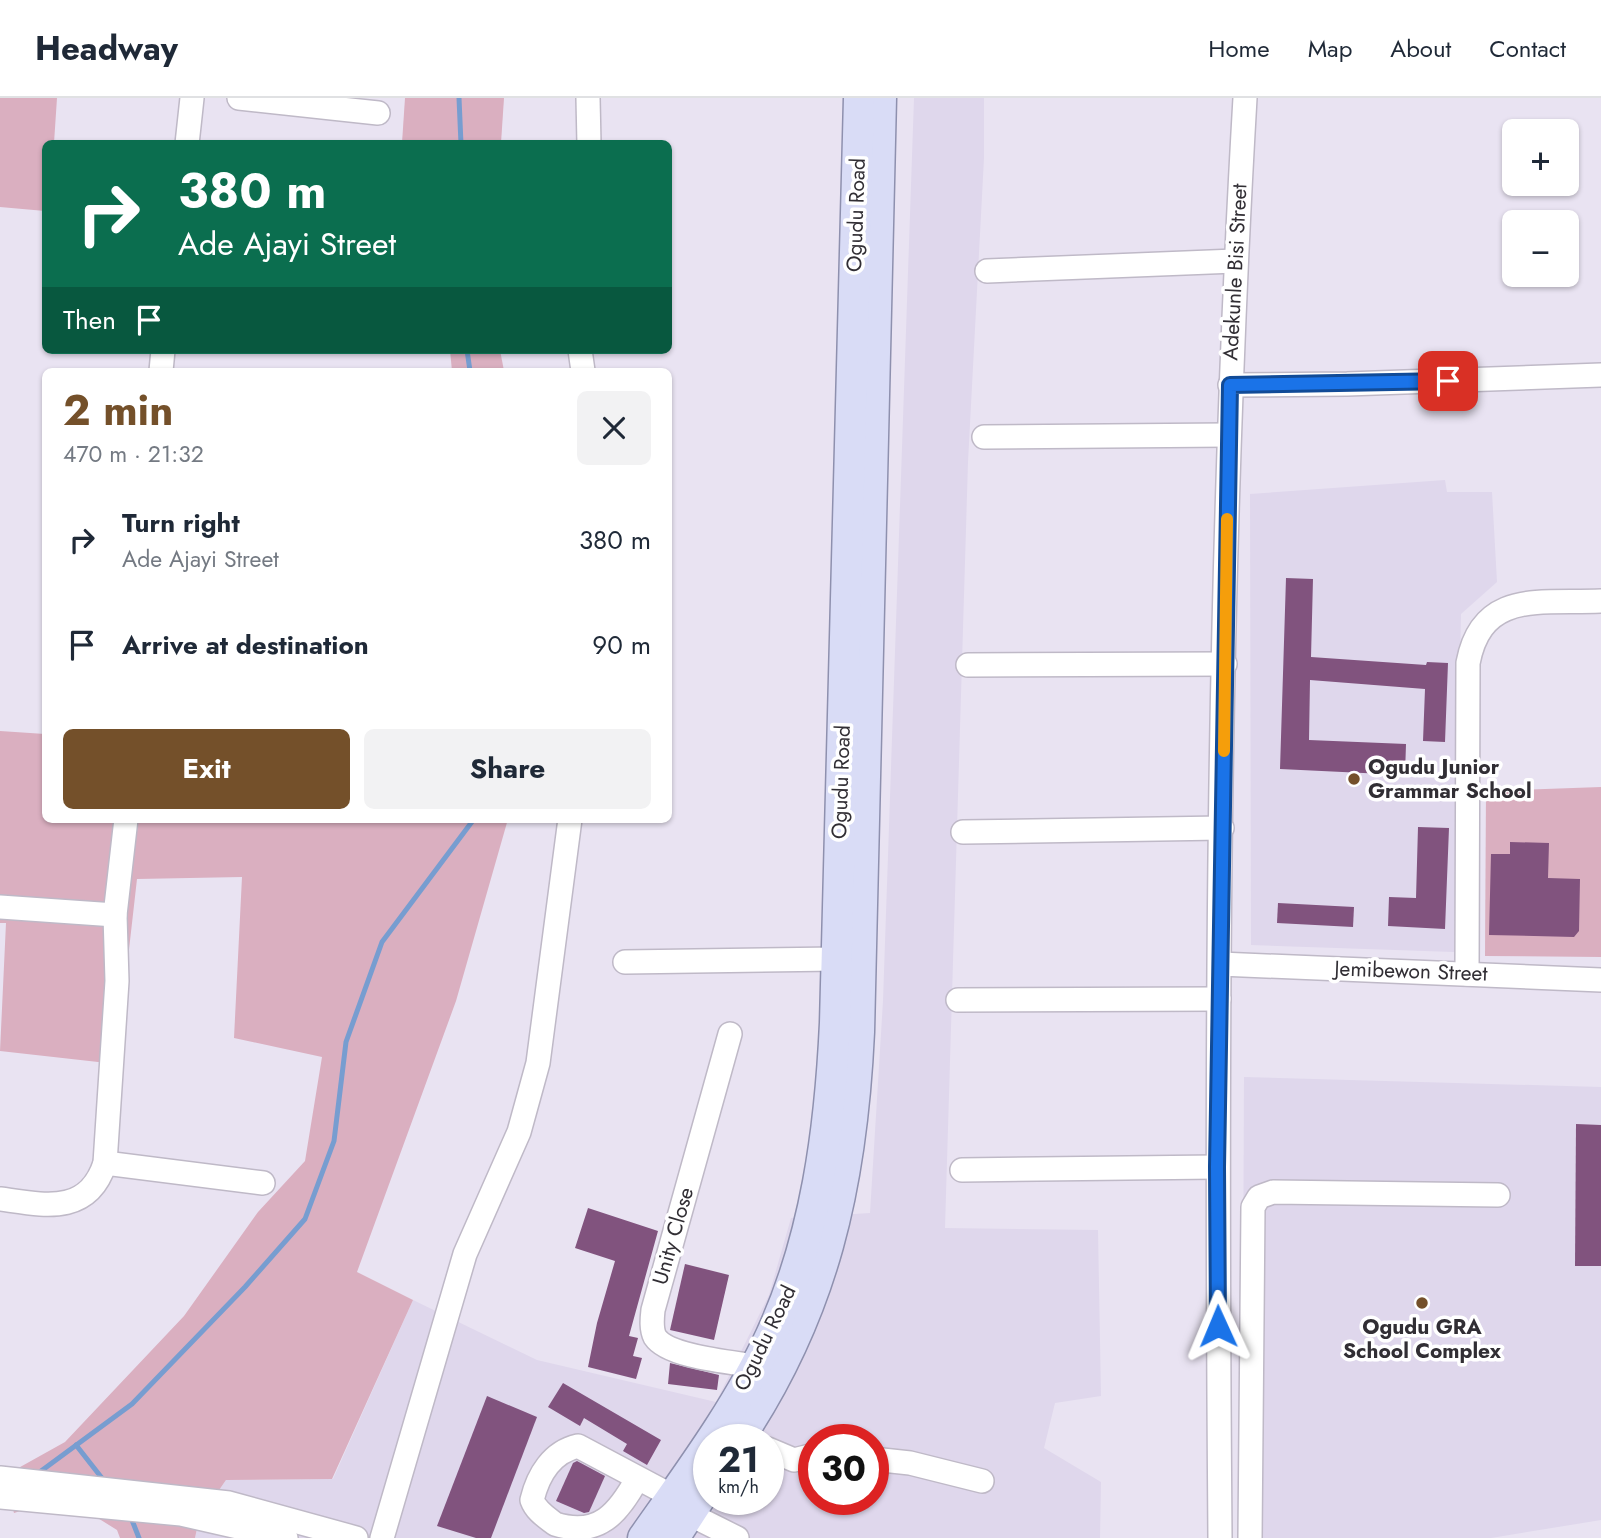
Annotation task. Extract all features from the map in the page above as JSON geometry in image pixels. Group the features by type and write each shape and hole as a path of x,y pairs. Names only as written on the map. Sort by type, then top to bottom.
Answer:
{"main road":[{"name":"Ogudu Road","path":"751,1424 775,1382 805,1316 833,1230 843,1187 856,1101 852,831 859,98"},
{"name":"Ogudu Road","path":"678,1516 786,1299 812,1216 832,1074 836,959 852,831 881,98"},
{"name":"Ogudu Road","path":"643,1538 678,1516 693,1501"}],"street":[{"path":"187,140 192,98"},
{"path":"239,98 378,113"},
{"path":"588,98 589,140"},
{"name":"Adekunle Bisi Street","path":"1220,1538 1217,1167 1228,435 1245,98"},
{"path":"987,271 1236,261"},
{"path":"1230,385 1347,384 1601,375"},
{"path":"984,437 1228,435"},
{"path":"1467,974 1468,663 1472,643 1498,611 1516,604 1601,601"},
{"path":"968,665 1225,664"},
{"path":"0,1199 48,1205 70,1203 89,1193 101,1177 105,1163 117,981 115,915 126,823"},
{"path":"382,1538 465,1254 519,1132 538,1063 569,823"},
{"path":"963,832 1222,828"},
{"path":"0,907 115,915"},
{"path":"625,962 836,959"},
{"name":"Jemibewon Street","path":"1220,964 1601,979"},
{"path":"958,1000 1219,999"},
{"name":"Unity Close","path":"730,1034 653,1310 652,1325 654,1334 670,1350 755,1366"},
{"path":"105,1163 263,1183"},
{"path":"962,1170 1217,1167"},
{"path":"1250,1538 1253,1207 1259,1198 1273,1192 1498,1195"},
{"path":"637,1479 614,1518 607,1526 592,1533 580,1534 562,1529 540,1513 532,1500 537,1483 553,1459 562,1451 578,1447 637,1479 678,1516 737,1538"},
{"path":"889,1461 982,1481"},
{"path":"0,1478 182,1506 286,1538"},
{"path":"0,1497 182,1506 229,1503 356,1538"}],"shaded area":[{"path":"0,98 57,98 54,140 42,140 42,211 0,207"},
{"path":"405,98 504,98 501,140 402,140"},
{"path":"914,98 984,98 984,158 968,462 945,1228 1098,1230 1101,1396 1055,1403 1044,1448 1101,1482 1100,1538 195,1538 199,1519 226,1480 333,1479 413,1300 537,1360 716,1402 769,1295 791,1218 870,1213 883,1001"},
{"path":"450,354 501,354 503,368 452,368"},
{"name":"Ogudu Junior Grammar School","path":"1445,480 1447,492 1492,492 1497,582 1461,614 1454,952 1251,945 1250,494"},
{"path":"0,731 42,734 42,823 507,823 456,1001 357,1272 413,1300 332,1479 226,1480 199,1519 195,1538 120,1538 117,1530 64,1497 14,1513 4,1476 65,1442 184,1316 258,1212 305,1161 322,1057 234,1038 242,877 137,879 116,1064 0,1051 6,923 0,923"},
{"path":"1601,787 1601,957 1485,956 1486,791"},
{"name":"Ogudu GRA School Complex","path":"1244,1077 1601,1087 1601,1520 1491,1538 1242,1538"}],"building":[{"path":"1286,578 1313,579 1311,657 1426,665 1427,662 1448,663 1445,742 1423,741 1425,689 1310,680 1309,740 1406,744 1405,775 1280,769"},
{"path":"1418,827 1449,828 1445,929 1388,926 1389,897 1416,898"},
{"path":"1510,842 1549,843 1548,878 1580,879 1579,931 1574,937 1489,935 1491,854 1510,854"},
{"path":"1278,903 1354,907 1353,927 1277,923"},
{"path":"1576,1124 1601,1125 1601,1266 1575,1266"},
{"path":"588,1208 658,1231 629,1336 638,1338 633,1356 642,1358 636,1379 588,1367 597,1323 615,1261 575,1248"},
{"path":"685,1264 729,1275 714,1340 670,1330"},
{"path":"670,1363 719,1375 717,1390 668,1384"},
{"path":"563,1383 661,1440 647,1465 623,1451 627,1444 584,1418 580,1426 548,1407"},
{"path":"487,1396 537,1417 491,1538 476,1538 437,1526"},
{"path":"577,1461 605,1476 589,1512 584,1513 556,1501 573,1463"}],"waterway":[{"path":"459,98 461,140"},
{"path":"468,354 470,368"},
{"path":"37,1474 132,1404 245,1287 305,1219 334,1141 346,1042 382,942 471,823"},
{"path":"76,1445 105,1482"},
{"path":"130,1515 139,1538"}],"slow traffic":[{"path":"1224,751 1227,519"}],"place":[{"name":"Ogudu Junior Grammar School","path":"1354,779"},
{"name":"Ogudu GRA School Complex","path":"1422,1303"}],"route":[{"path":"1218,1326 1217,1167 1230,385 1448,381"}]}
